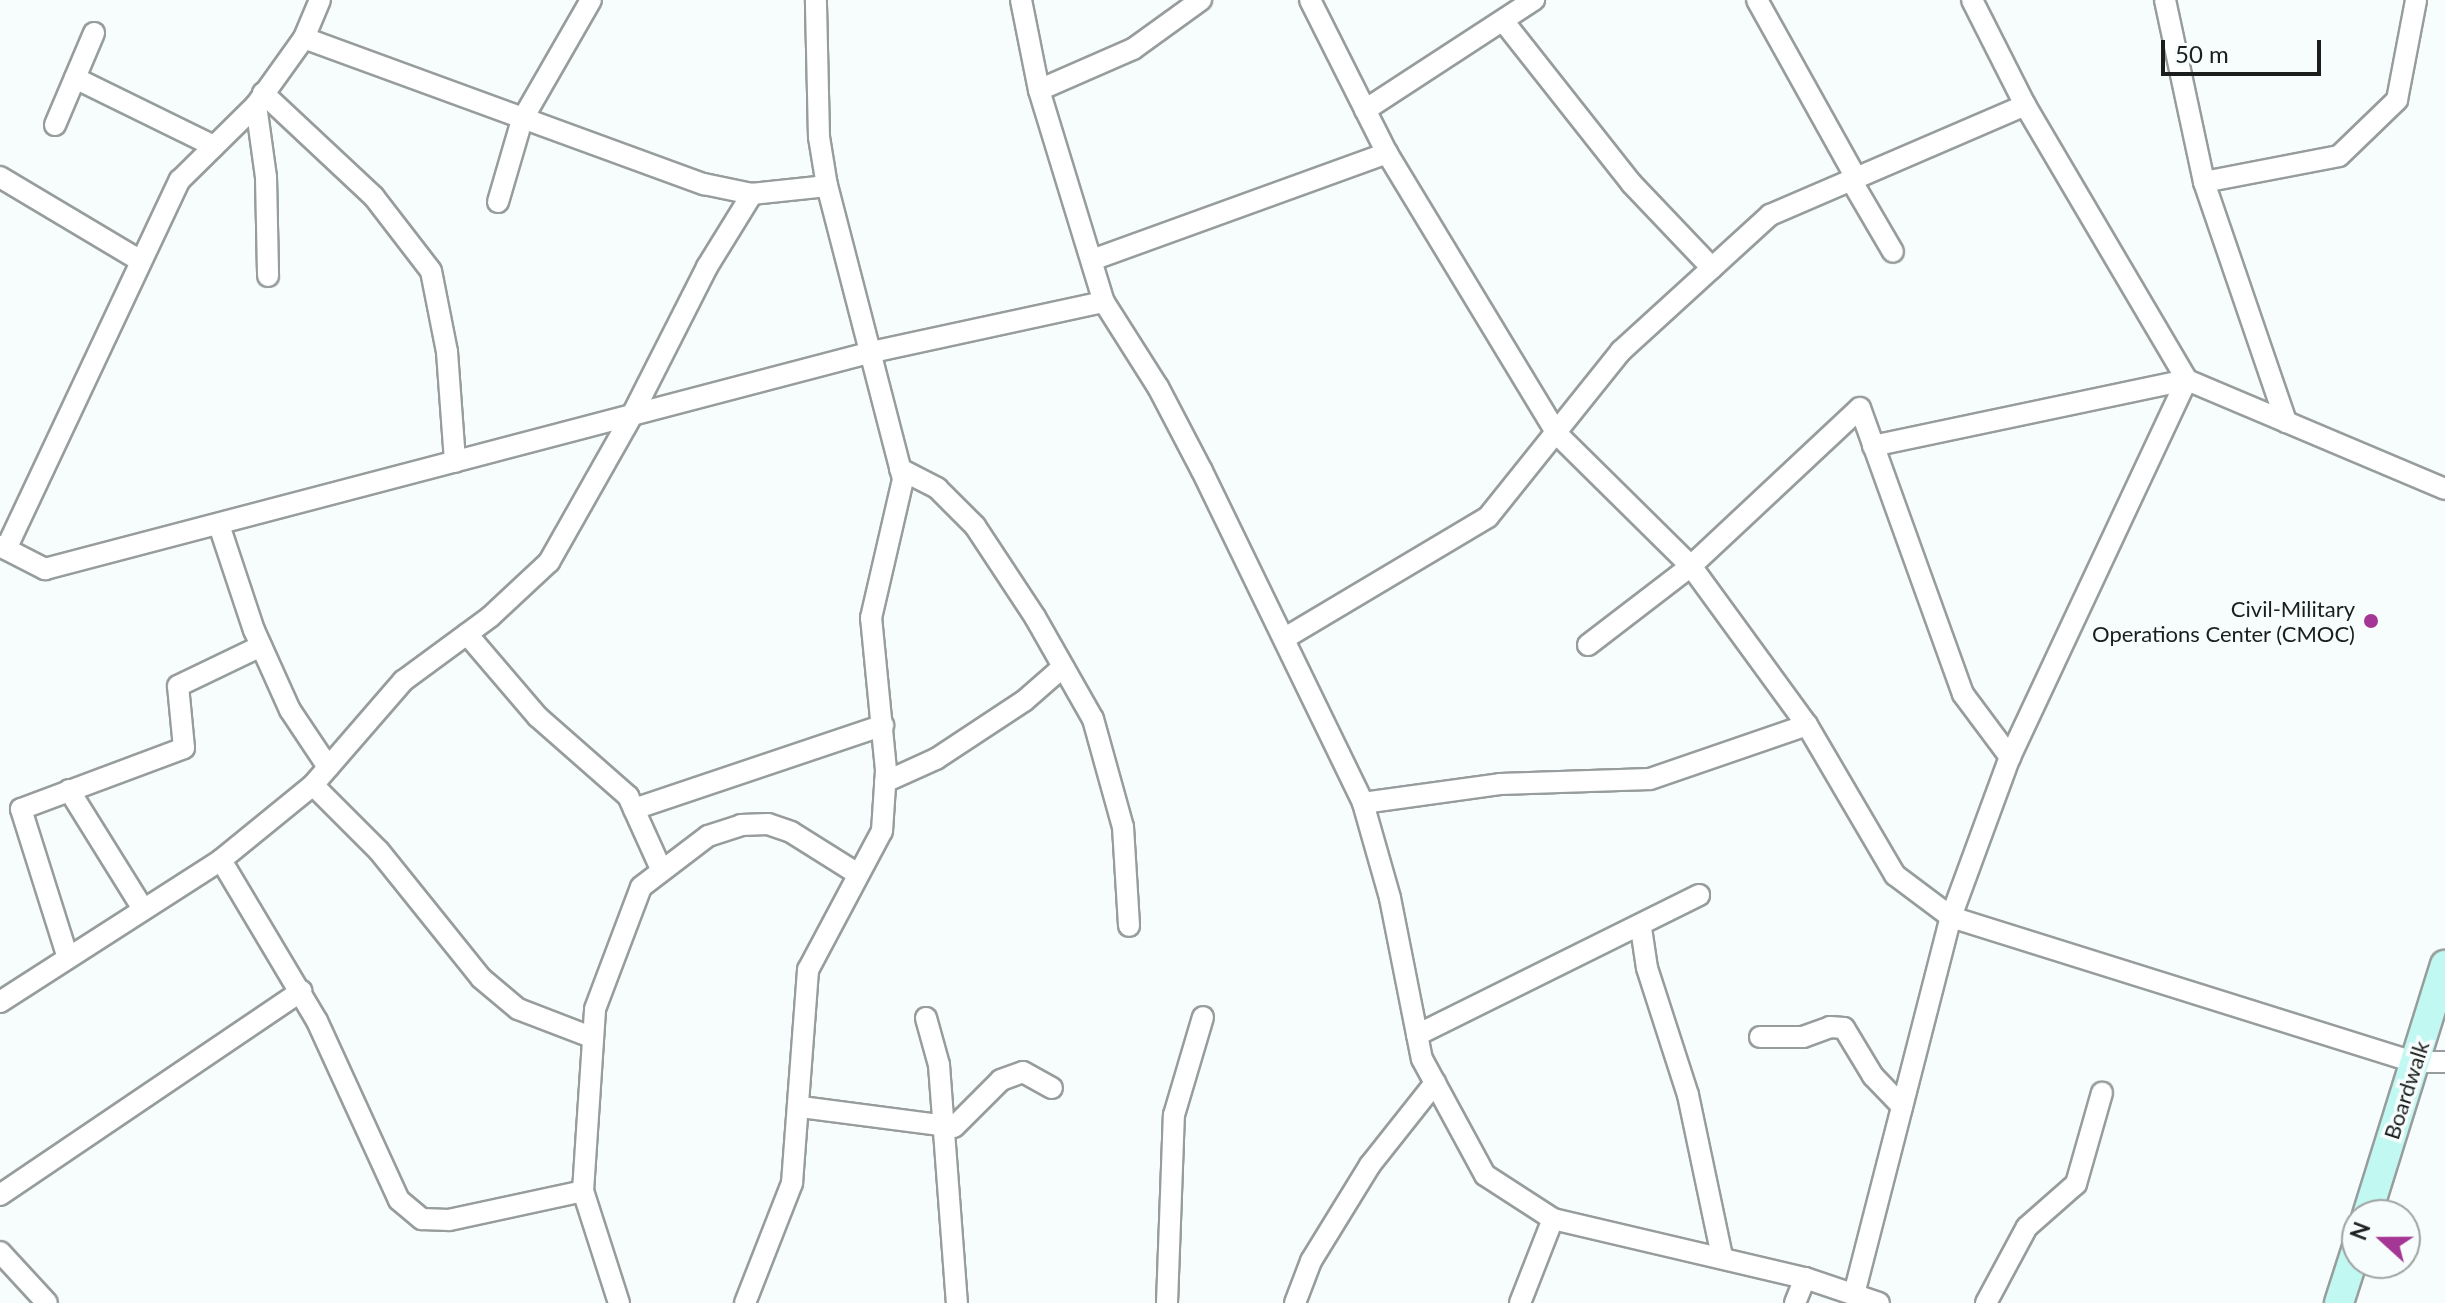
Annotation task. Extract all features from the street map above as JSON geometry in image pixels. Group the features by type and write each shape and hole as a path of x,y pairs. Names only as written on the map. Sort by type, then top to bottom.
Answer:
{"street":[{"path":"320,0 304,38 260,99 180,180 3,548 45,569 872,352 1104,302"},
{"path":"498,202 522,120 591,0"},
{"path":"751,1298 792,1183 801,1107 808,970 882,831 885,782 883,725 871,618 903,479 827,186 819,137 816,0"},
{"path":"1021,0 1039,90 1104,302 1158,387 1285,638 1363,803 1390,898 1417,1035 1435,1083 1485,1175 1553,1219 1805,1278 1879,1303"},
{"path":"1039,90 1133,49 1201,0"},
{"path":"1310,0 1387,153 1557,434 1691,566 1807,725 1895,875 1951,917 2414,1062 2445,1062"},
{"path":"1365,110 1534,0"},
{"path":"1757,0 1893,252"},
{"path":"1972,0 2025,105 2187,380"},
{"path":"2165,0 2204,182 2286,422"},
{"path":"2204,182 2339,156 2397,100 2416,0"},
{"path":"1504,22 1632,184 1712,268"},
{"path":"55,125 94,33"},
{"path":"304,38 452,89 522,120 704,184 752,194 827,186"},
{"path":"75,78 214,146"},
{"path":"260,99 266,177 268,276"},
{"path":"260,99 374,197 431,271 447,352 455,462"},
{"path":"1285,638 1488,517 1621,351 1770,215 2025,105"},
{"path":"1092,260 1387,153"},
{"path":"0,177 139,260"},
{"path":"0,1002 67,955 221,860 313,785 403,681 467,634 549,562 632,415 707,267 752,194"},
{"path":"1854,1294 1951,917 2010,757 2187,380"},
{"path":"1873,446 2187,380 2445,489"},
{"path":"1588,645 1691,566 1860,408 1963,694 2010,757"},
{"path":"900,469 937,488 975,526 1093,719 1123,827 1129,926"},
{"path":"219,525 261,646 290,710 328,767"},
{"path":"467,634 538,717 628,796 661,869"},
{"path":"67,955 21,809 184,748 178,686 261,646"},
{"path":"885,782 936,759 1024,701 1063,667"},
{"path":"634,809 883,725"},
{"path":"1363,803 1500,784 1650,779 1807,725"},
{"path":"313,785 379,851 481,978 518,1009 591,1037"},
{"path":"69,790 143,909"},
{"path":"619,1303 583,1191 591,1037 595,1009 641,887 708,836 741,825 768,824 817,846 858,874"},
{"path":"221,860 301,991 399,1200 422,1219 449,1220 583,1191"},
{"path":"1417,1035 1641,928 1699,895"},
{"path":"1641,928 1647,968 1688,1095 1722,1257"},
{"name":"Boardwalk","path":"2372,1199 2445,965"},
{"path":"0,1195 301,991"},
{"path":"1167,1303 1174,1115 1203,1017"},
{"path":"926,1018 939,1065 957,1303"},
{"path":"1760,1037 1803,1037 1830,1027 1844,1028 1873,1076 1902,1106"},
{"path":"801,1107 954,1127 1001,1080 1023,1072 1052,1088"},
{"path":"1295,1303 1311,1261 1370,1165 1435,1083"},
{"path":"1986,1303 2027,1227 2076,1184 2102,1093"},
{"path":"1520,1303 1553,1219"},
{"path":"0,1252 47,1303"},
{"path":"1795,1303 1805,1278"},
{"path":"2339,1303 2347,1279"}],"place":[{"name":"Civil-Military Operations Center (CMOC)","path":"2371,621"}]}
